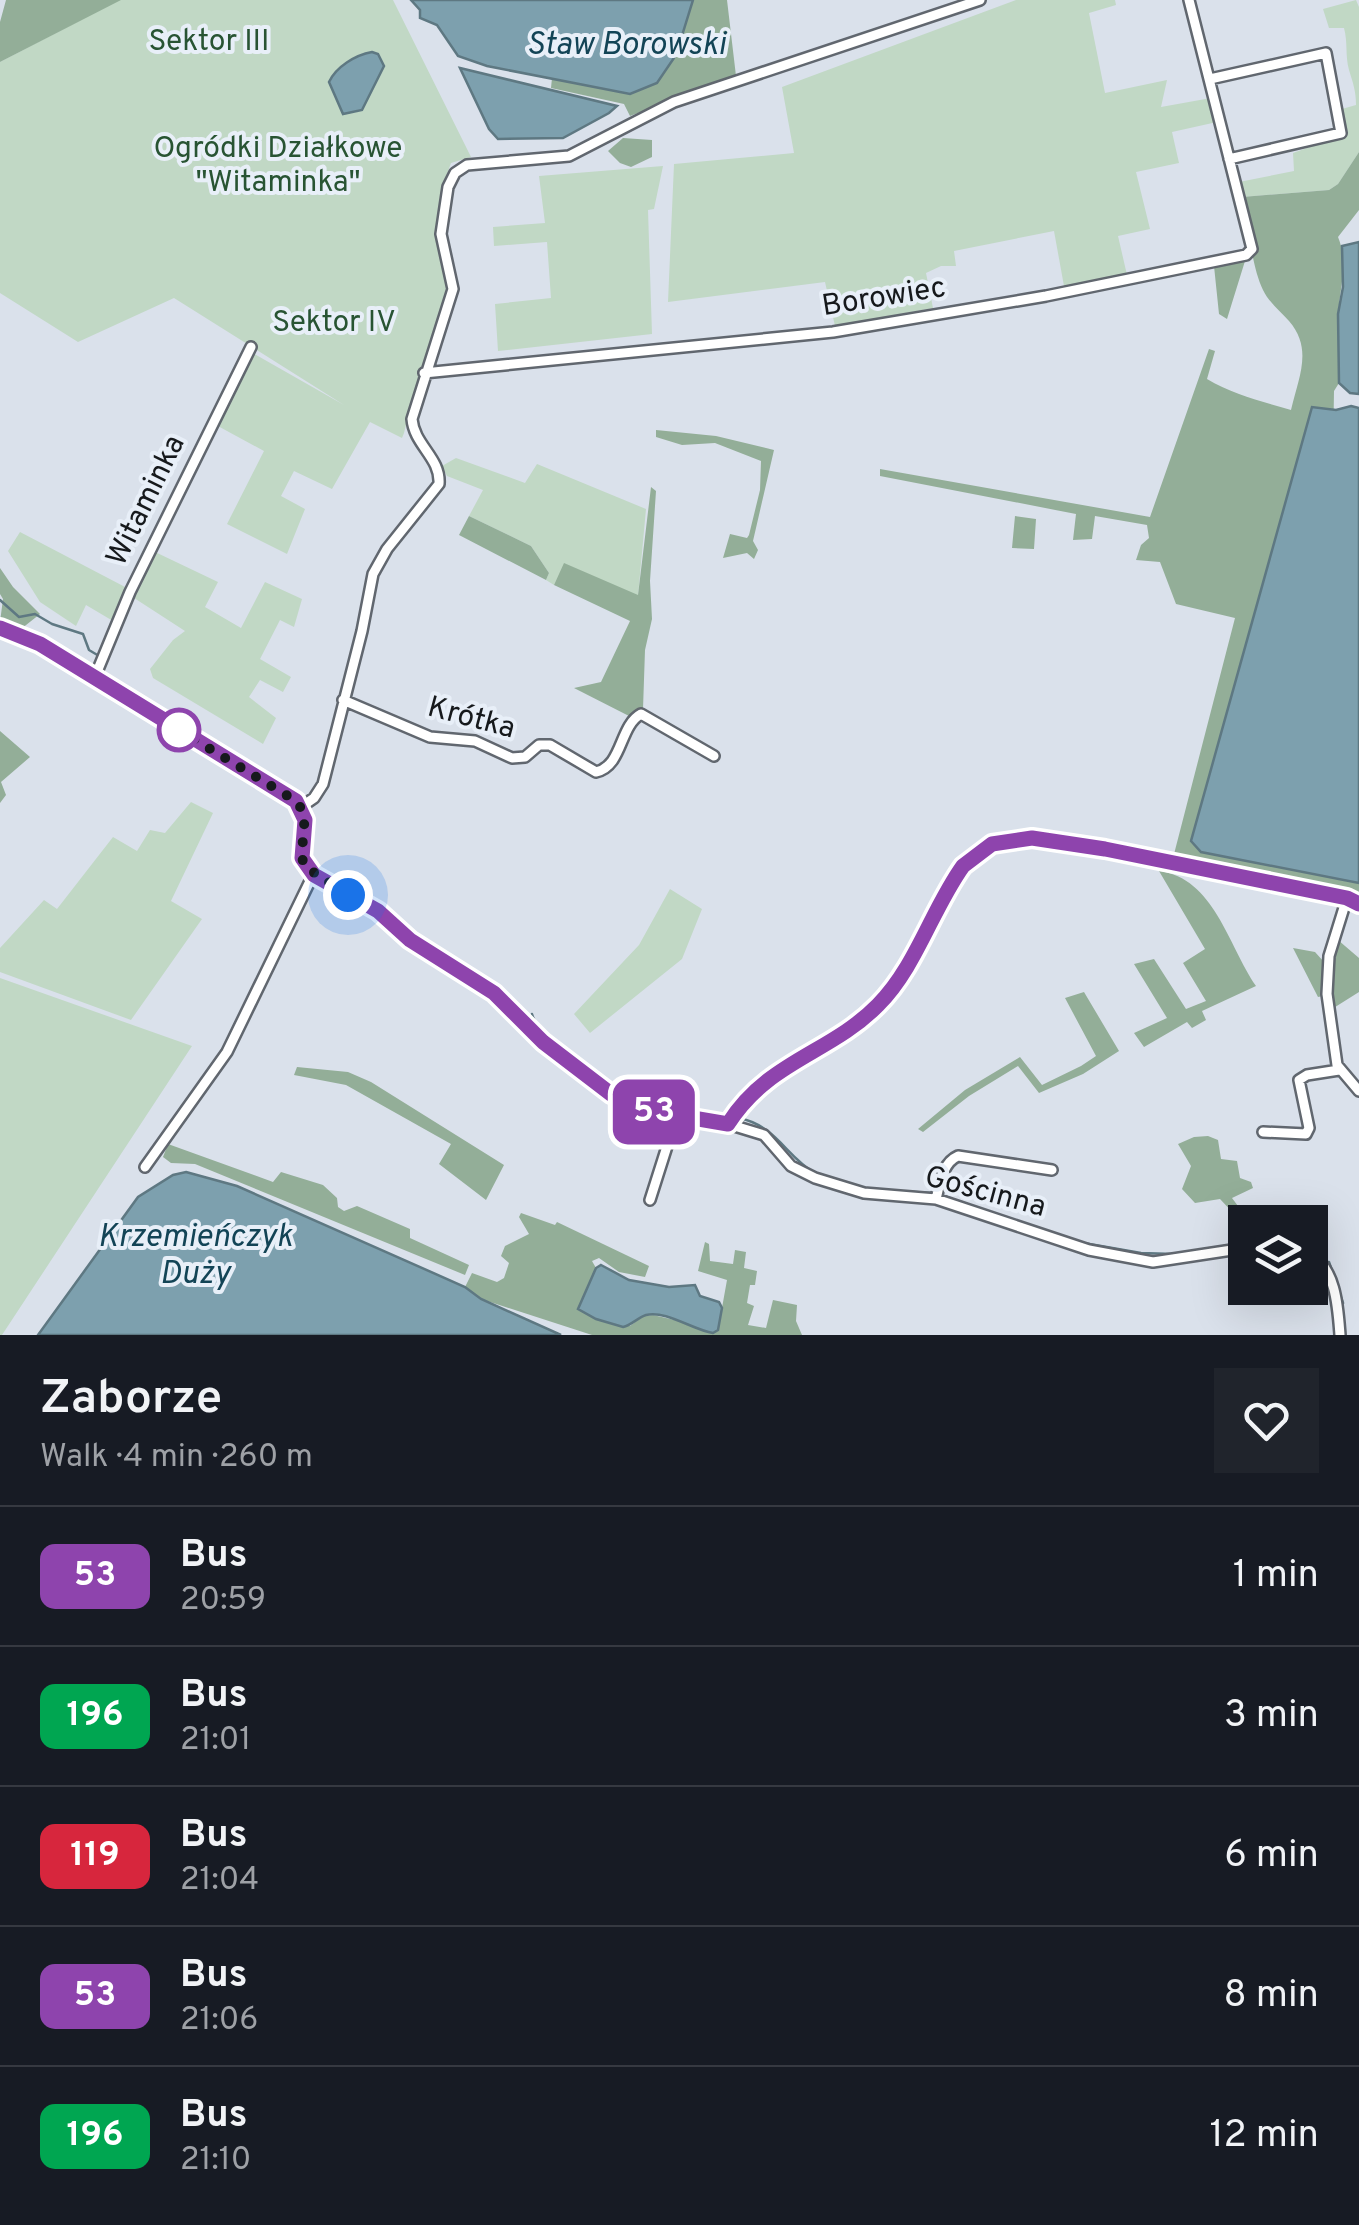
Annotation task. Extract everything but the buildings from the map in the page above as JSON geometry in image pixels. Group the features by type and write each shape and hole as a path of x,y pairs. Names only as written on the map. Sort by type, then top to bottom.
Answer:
{"street":[{"path":"301,806 314,798 323,784 375,568 439,484 438,469 412,425 452,289 441,226 448,184 460,168 569,156 674,102 980,0"},
{"name":"Borowiec","path":"424,374 833,332 1046,296 1246,255 1252,249 1190,0"},
{"path":"1210,79 1326,53 1341,133 1229,159"},
{"name":"Witaminka","path":"94,679 122,609 251,346"},
{"path":"0,628 40,644 272,786 301,806 305,820 302,858 314,875 228,1052 145,1167"},
{"name":"Krótka","path":"343,700 435,739 475,741 512,758 525,757 540,744 550,744 596,772 610,765 632,720 640,714 650,716 714,756"},
{"path":"728,1124 748,1096 772,1075 857,1024 880,1003 963,866 997,842 1018,838 1049,840 1347,898 1359,904"},
{"name":"Gościnna","path":"314,875 378,911 410,940 494,993 543,1042 611,1094 639,1108 764,1134 791,1166 864,1194 936,1199 1090,1250 1153,1262 1228,1251"},
{"path":"1347,898 1326,974 1339,1070 1359,1091"},
{"path":"1263,1132 1306,1134 1309,1128 1300,1080 1306,1074 1339,1070"},
{"path":"650,1200 677,1115"},
{"path":"936,1199 945,1168 950,1159 958,1156 1052,1170"},
{"path":"1328,1271 1340,1335"}],"green space":[{"path":"6,0 121,0 0,62 0,22"},
{"name":"Ogródki Działkowe \"Witaminka\"","path":"119,0 393,0 471,157 451,163 443,185 436,233 448,290 402,438 370,422 332,489 294,471 281,496 305,509 287,554 227,524 264,451 216,425 251,352 344,405 174,298 78,342 0,293 0,62"},
{"path":"693,0 727,0 736,76 630,116 624,104 551,88 552,78 630,94 676,55"},
{"path":"1016,0 1115,0 1116,5 1089,13 1105,93 1167,80 1161,107 1211,98 1217,122 1172,132 1179,163 1136,172 1150,229 1118,236 1127,275 1064,286 1054,231 954,251 956,266 941,266 926,273 933,308 835,326 825,282 668,302 674,164 794,153 782,87"},
{"path":"1356,0 1359,152 1338,184 1329,190 1242,197 1239,182 1294,171 1293,153 1346,134 1342,109 1356,105 1345,33 1344,28 1329,28 1323,9"},
{"path":"623,138 652,140 652,157 631,167 620,163 608,151"},
{"path":"1359,152 1359,210 1338,237 1343,267 1338,317 1339,383 1334,391 1326,875 1359,883 1359,896 1173,858 1235,618 1176,604 1160,562 1136,560 1141,545 1149,538 1147,525 1095,516 1092,539 1073,540 1076,514 880,476 880,469 1150,517 1209,349 1215,351 1207,379 1291,410 1302,363 1301,342 1259,280 1242,197 1329,190 1338,184"},
{"path":"663,166 654,209 648,210 652,334 498,351 495,304 551,298 547,242 494,246 493,227 545,223 539,176"},
{"path":"1245,261 1227,319 1219,314 1214,266"},
{"path":"656,430 716,436 774,450 753,541 758,550 754,559 747,553 723,558 730,534 747,538 749,535 760,490 761,461 715,443 682,445 656,437"},
{"path":"456,458 525,483 537,464 646,509 638,596 565,564 554,585 546,580 549,573 531,546 469,516 483,490 447,476 442,466"},
{"path":"651,487 656,491 650,581 652,619 645,650 643,709 629,716 574,688 601,682 630,621 554,585 564,563 638,595"},
{"path":"469,516 531,546 549,573 546,580 459,535"},
{"path":"1015,516 1036,519 1034,549 1012,548"},
{"path":"20,532 127,588 113,621 86,605 76,626 40,602 8,551"},
{"path":"153,551 218,582 205,607 241,628 265,582 302,599 294,627 280,620 260,659 291,677 283,692 260,680 249,697 276,718 263,744 153,678 150,669 185,631 131,596"},
{"path":"0,568 40,614 21,629 0,622"},
{"path":"0,731 30,757 1,782 6,795 0,803"},
{"path":"191,802 213,813 171,901 202,919 131,1020 0,972 0,948 44,900 57,909 113,837 137,851 150,830 165,833"},
{"path":"1159,871 1178,876 1206,900 1256,986 1202,1011 1206,1020 1192,1028 1187,1022 1144,1047 1134,1033 1167,1018 1134,964 1154,959 1186,1009 1206,1001 1183,963 1205,949"},
{"path":"670,889 702,909 682,959 590,1033 574,1014 639,945"},
{"path":"1338,940 1359,958 1359,992 1332,1009 1331,965"},
{"path":"1293,948 1315,952 1324,962 1323,996 1318,997"},
{"path":"0,978 192,1046 2,1335 0,1335"},
{"path":"1084,992 1119,1051 1083,1074 1039,1093 1018,1066 969,1096 923,1132 918,1129 965,1090 1020,1057 1042,1085 1096,1056 1065,998"},
{"path":"297,1067 348,1072 371,1082 504,1165 486,1200 439,1164 451,1144 346,1085 294,1075"},
{"path":"1194,1137 1218,1140 1221,1159 1237,1161 1240,1178 1251,1182 1253,1188 1232,1198 1237,1205 1228,1208 1220,1199 1195,1203 1182,1189 1191,1166 1178,1144"},
{"path":"168,1144 273,1182 281,1172 323,1185 344,1211 357,1206 410,1229 410,1238 469,1265 465,1275 195,1164 171,1163 163,1157"},
{"path":"521,1213 555,1225 557,1222 649,1266 645,1277 619,1272 599,1258 592,1261 596,1268 579,1309 630,1326 643,1316 653,1315 718,1330 727,1280 698,1271 705,1242 709,1244 710,1261 733,1264 735,1250 746,1252 744,1268 757,1271 747,1303 754,1306 748,1325 766,1328 773,1300 797,1305 796,1321 802,1335 592,1335 481,1299 465,1287 472,1273 497,1282 504,1278 509,1263 501,1256 505,1246 529,1234 519,1217"}],"water":[{"name":"Staw Borowski","path":"411,0 693,0 676,55 657,83 630,94 487,66 458,56 437,25 420,18 420,10"},
{"path":"372,52 378,54 384,66 362,110 343,114 329,82 347,62"},
{"path":"460,68 617,106 563,138 498,139 489,129"},
{"path":"1359,242 1359,394 1350,393 1339,383 1338,314 1343,287 1342,246"},
{"path":"1312,407 1336,410 1359,408 1359,883 1201,852 1191,841"},
{"name":"Krzemieńczyk Duży","path":"186,1172 237,1186 465,1287 481,1299 561,1335 38,1335 138,1197 173,1175"},
{"path":"601,1265 629,1280 669,1287 695,1285 700,1296 719,1302 722,1308 718,1330 705,1331 654,1314 623,1327 578,1309 596,1268"}],"waterway":[{"path":"0,600 19,617 35,614 83,634 89,650 99,656"},
{"path":"315,869 338,883"},
{"path":"364,898 489,983"},
{"path":"532,1014 548,1039 589,1071"},
{"path":"606,1083 635,1100"},
{"path":"647,1104 709,1115"},
{"path":"739,1118 772,1134 816,1174"},
{"path":"896,1191 933,1193"},
{"path":"941,1195 1032,1227"},
{"path":"1078,1242 1141,1253 1174,1254"},
{"path":"1216,1248 1228,1245"},
{"path":"1329,1262 1343,1303"}],"bus line":[{"name":"53","path":"0,628 40,644 296,801 304,815 302,858 308,871 378,911 410,940 494,993 543,1042 611,1094 656,1112 728,1124 748,1096 772,1075 863,1020 898,979 963,866 997,842 1032,838 1105,849 1347,898 1359,904"}],"route":[{"path":"179,730 296,801 305,820 304,866 348,895"}],"park label":[{"name":"Sektor III","path":"209,42"},
{"name":"Sektor IV","path":"334,323"}]}
